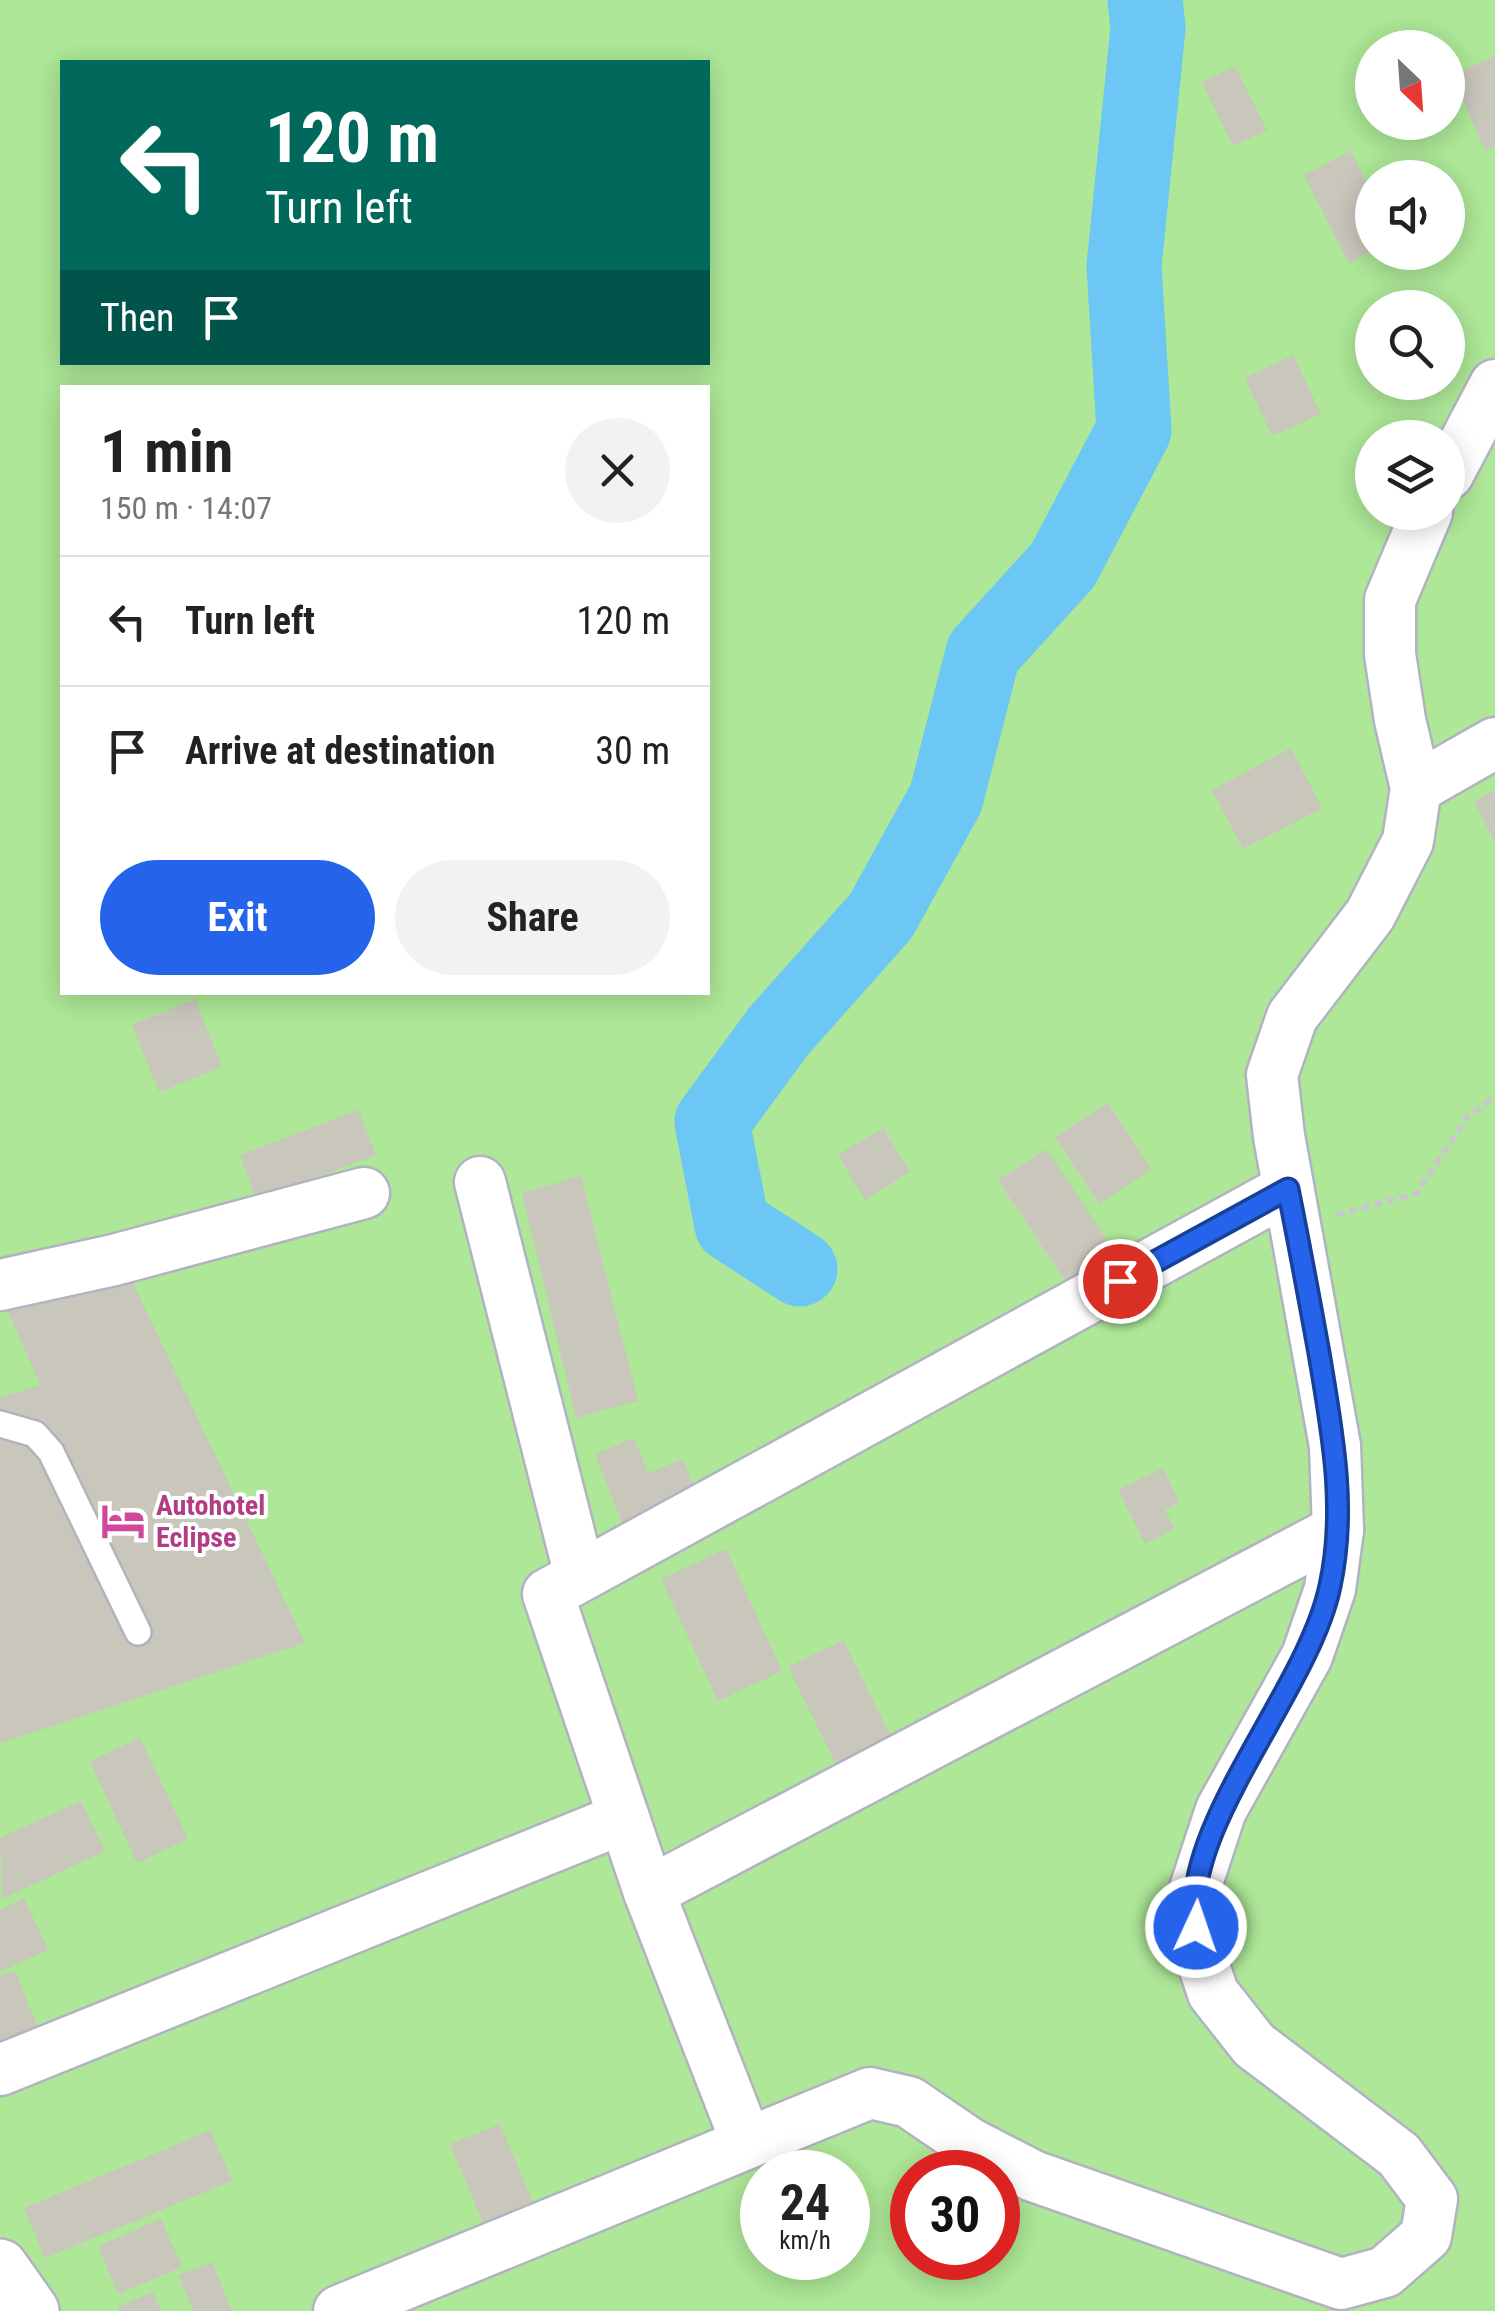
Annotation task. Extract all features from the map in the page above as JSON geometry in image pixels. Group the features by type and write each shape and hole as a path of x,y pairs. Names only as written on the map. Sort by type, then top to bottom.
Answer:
{"main road":[{"path":"0,2268 31,2311"}],"street":[{"path":"1465,442 1495,385"},
{"path":"338,2311 870,2092 908,2102 969,2143 1033,2176 1340,2284 1385,2272 1426,2236 1432,2199 1399,2155 1254,2045 1213,1993 1200,1954 1191,1901 1221,1810 1307,1656 1330,1589 1338,1530 1335,1446 1272,1075 1292,1017 1370,915 1408,841 1416,788 1390,654 1390,600 1419,530"},
{"path":"1416,788 1495,743"},
{"path":"480,1182 580,1576"},
{"path":"0,1286 114,1260 364,1193"},
{"path":"746,2140 649,1892 548,1594 1292,1207"},
{"path":"649,1892 1338,1530"},
{"path":"0,2070 624,1818"}],"lane":[{"path":"0,1424 35,1434 50,1452 138,1632"}],"path":[{"path":"1292,1207 1418,1193 1467,1117 1495,1097"}],"green space":[{"path":"0,0 1495,0 1495,2311 0,2311"}],"building":[{"path":"1495,56 1495,147 1485,151 1465,105 1465,69"},
{"path":"1235,66 1267,130 1233,146 1202,82"},
{"path":"1351,151 1355,160 1355,260 1349,263 1304,175"},
{"path":"1293,355 1321,414 1272,436 1245,378"},
{"path":"1291,748 1322,808 1243,849 1212,790"},
{"path":"1495,790 1495,843 1474,801"},
{"path":"195,999 222,1067 159,1092 132,1025"},
{"path":"1108,1103 1151,1169 1099,1204 1055,1137"},
{"path":"359,1110 376,1155 256,1200 240,1155"},
{"path":"883,1128 910,1172 865,1200 838,1155"},
{"path":"1046,1149 1113,1249 1065,1281 998,1180"},
{"path":"581,1176 638,1401 576,1418 522,1193"},
{"name":"Autohotel Eclipse","path":"132,1281 305,1643 0,1743 0,1398 40,1385 7,1309"},
{"path":"634,1438 648,1473 683,1459 700,1500 625,1530 595,1454"},
{"path":"1163,1468 1179,1502 1165,1510 1175,1529 1145,1544 1118,1490"},
{"path":"726,1549 782,1671 718,1701 661,1579"},
{"path":"843,1640 897,1749 842,1776 788,1667"},
{"path":"140,1738 188,1839 137,1863 90,1761"},
{"path":"81,1801 105,1851 2,1899 0,1838"},
{"path":"24,1898 48,1950 0,1972 0,1910"},
{"path":"15,1971 38,2028 0,2043 0,1976"},
{"path":"500,2124 533,2202 483,2223 450,2144"},
{"path":"211,2130 232,2181 45,2258 24,2208"},
{"path":"161,2219 182,2267 118,2294 98,2246"},
{"path":"212,2262 232,2311 193,2311 178,2275"},
{"path":"153,2292 161,2311 119,2311 118,2307"}],"waterway":[{"path":"800,1269 732,1225 712,1122 778,1032 881,916 946,798 983,653 1063,565 1134,430 1124,266 1148,28 1145,0"}],"place":[{"name":"Autohotel Eclipse","path":"123,1521"}],"route":[{"path":"1120,1281 1288,1189 1335,1446 1338,1530 1330,1589 1307,1656 1221,1810 1191,1901 1196,1927"}]}
